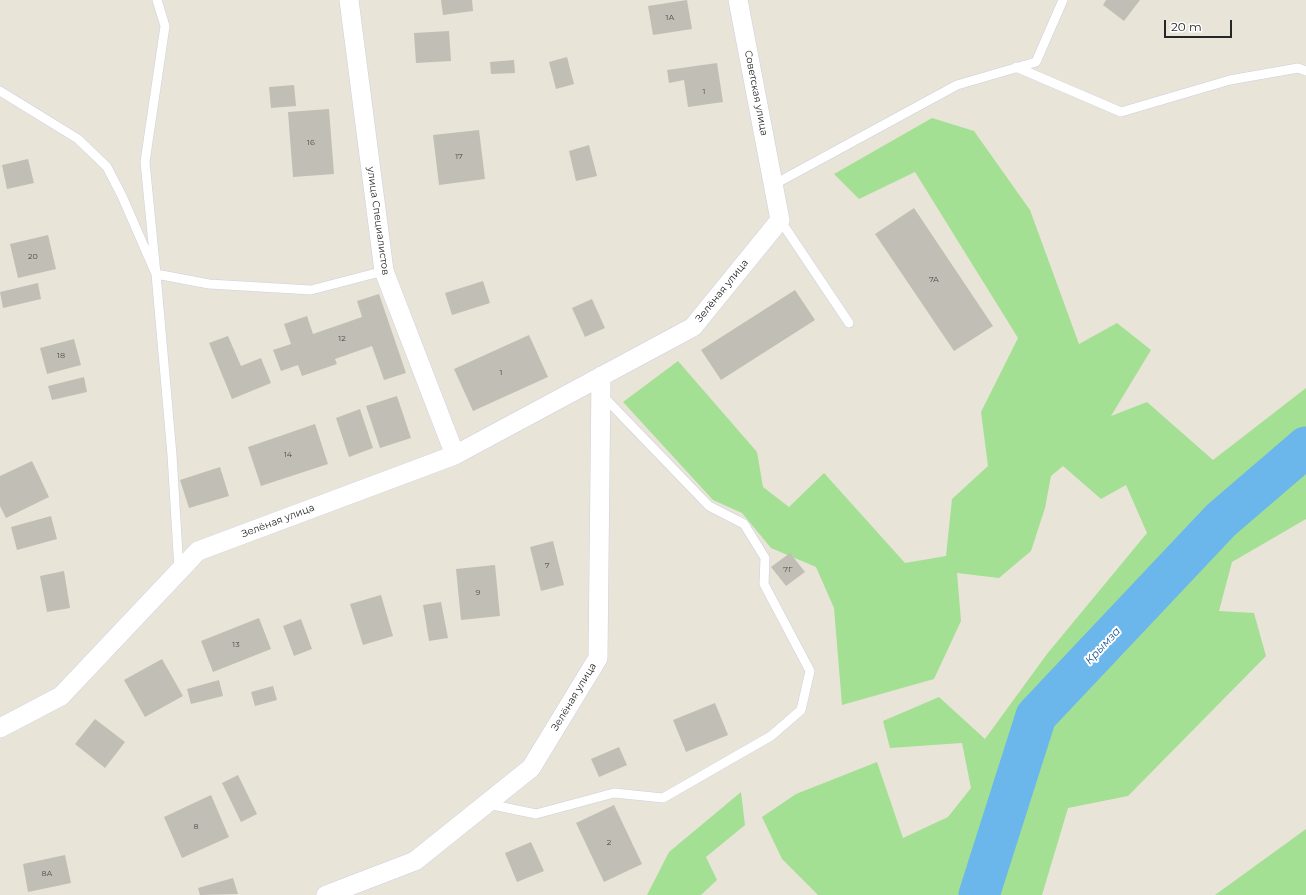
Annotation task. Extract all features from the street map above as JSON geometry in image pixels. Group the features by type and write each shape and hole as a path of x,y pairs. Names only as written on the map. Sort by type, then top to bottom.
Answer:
{"street":[{"name":"улица Специалистов","path":"349,0 384,271 454,454"},
{"name":"Советская улица","path":"738,0 773,185"},
{"path":"773,185 780,220"},
{"name":"Зелёная улица","path":"0,728 61,696 198,552 454,454 600,385 693,327 780,220"},
{"name":"Зелёная улица","path":"326,895 415,861 531,768 598,658 600,385"}],"lane":[{"path":"157,0 165,26 145,162 172,455 179,571"},
{"path":"773,185 957,85 1036,62 1063,0"},
{"path":"1016,68 1121,112 1230,80 1298,68 1306,71"},
{"path":"0,91 78,139 107,167 122,196 156,274"},
{"path":"780,220 849,324"},
{"path":"156,274 209,284 311,290 384,271"},
{"path":"487,803 536,814 614,793 663,798 771,736 801,710 810,671 764,584 765,558 744,524 710,506 600,385"}],"green space":[{"path":"932,118 974,131 1030,210 1079,344 1117,323 1151,350 1111,416 1147,402 1213,460 1306,388 1306,519 1232,562 1219,611 1254,613 1266,656 1128,796 1068,808 1042,895 818,895 782,859 762,817 796,794 877,762 903,838 948,817 971,788 962,743 890,748 883,721 939,697 985,739 1047,654 1147,533 1126,485 1101,499 1063,466 1051,476 1045,508 1031,551 999,578 957,573 961,621 934,679 842,705 834,608 816,567 771,548 742,513 713,500 623,402 678,361 757,452 763,487 789,507 824,473 905,563 946,556 952,499 988,466 981,412 1018,338 915,172 859,199 834,174"},
{"path":"741,792 745,825 706,857 717,880 701,895 647,895 669,852"},
{"path":"1306,829 1306,895 1215,895"}],"building":[{"path":"441,0 472,0 473,11 443,15"},
{"path":"687,0 692,29 653,35 648,6"},
{"path":"1106,0 1140,0 1124,21 1103,5"},
{"path":"449,31 451,61 416,63 414,33"},
{"path":"567,57 574,84 556,89 549,62"},
{"path":"514,60 515,73 491,74 490,62"},
{"path":"717,63 723,102 688,107 684,80 669,83 667,70"},
{"path":"294,85 296,106 271,108 269,87"},
{"path":"329,109 334,174 293,177 288,112"},
{"path":"479,130 485,179 439,185 433,135"},
{"path":"589,145 597,176 576,181 569,151"},
{"path":"28,159 34,183 7,189 2,165"},
{"path":"914,208 993,326 954,351 875,234"},
{"path":"48,235 56,269 18,278 10,244"},
{"path":"483,281 490,303 452,315 445,293"},
{"path":"38,283 41,299 3,308 0,292"},
{"path":"795,290 815,320 721,380 701,350"},
{"path":"379,294 406,373 384,380 372,346 335,359 337,364 302,376 298,365 281,371 273,350 291,344 284,324 307,316 313,334 362,317 357,301"},
{"path":"592,299 605,328 585,337 572,308"},
{"path":"529,335 548,377 473,411 454,369"},
{"path":"228,336 241,366 261,358 271,383 232,399 209,343"},
{"path":"74,339 81,365 47,374 40,348"},
{"path":"84,377 87,392 52,400 48,386"},
{"path":"397,396 411,438 380,448 366,406"},
{"path":"360,409 373,448 349,457 336,418"},
{"path":"315,424 328,464 261,486 248,447"},
{"path":"32,461 49,497 6,518 0,506 0,476"},
{"path":"220,467 229,496 189,508 180,480"},
{"path":"51,516 57,539 17,550 11,527"},
{"path":"553,541 564,585 541,591 530,547"},
{"path":"790,553 805,572 786,586 771,567"},
{"path":"495,565 500,616 461,620 456,569"},
{"path":"64,571 70,608 47,612 40,576"},
{"path":"381,595 393,636 363,645 350,604"},
{"path":"441,602 448,638 429,641 423,605"},
{"path":"259,618 271,649 213,672 201,641"},
{"path":"301,619 312,649 294,656 283,626"},
{"path":"162,659 183,696 145,717 124,680"},
{"path":"219,680 223,696 191,704 187,689"},
{"path":"273,686 277,700 255,706 251,692"},
{"path":"715,703 728,735 686,752 673,720"},
{"path":"95,719 125,742 105,768 75,744"},
{"path":"619,747 627,765 599,777 591,759"},
{"path":"238,775 257,814 241,822 222,783"},
{"path":"211,795 229,837 182,858 164,817"},
{"path":"614,805 642,864 604,882 576,823"},
{"path":"531,842 544,871 517,882 505,853"},
{"path":"65,855 71,883 28,892 23,864"},
{"path":"233,878 238,894 200,895 198,888"}],"waterway":[{"name":"Крымза","path":"979,895 1036,716 1221,520 1306,447"}]}
